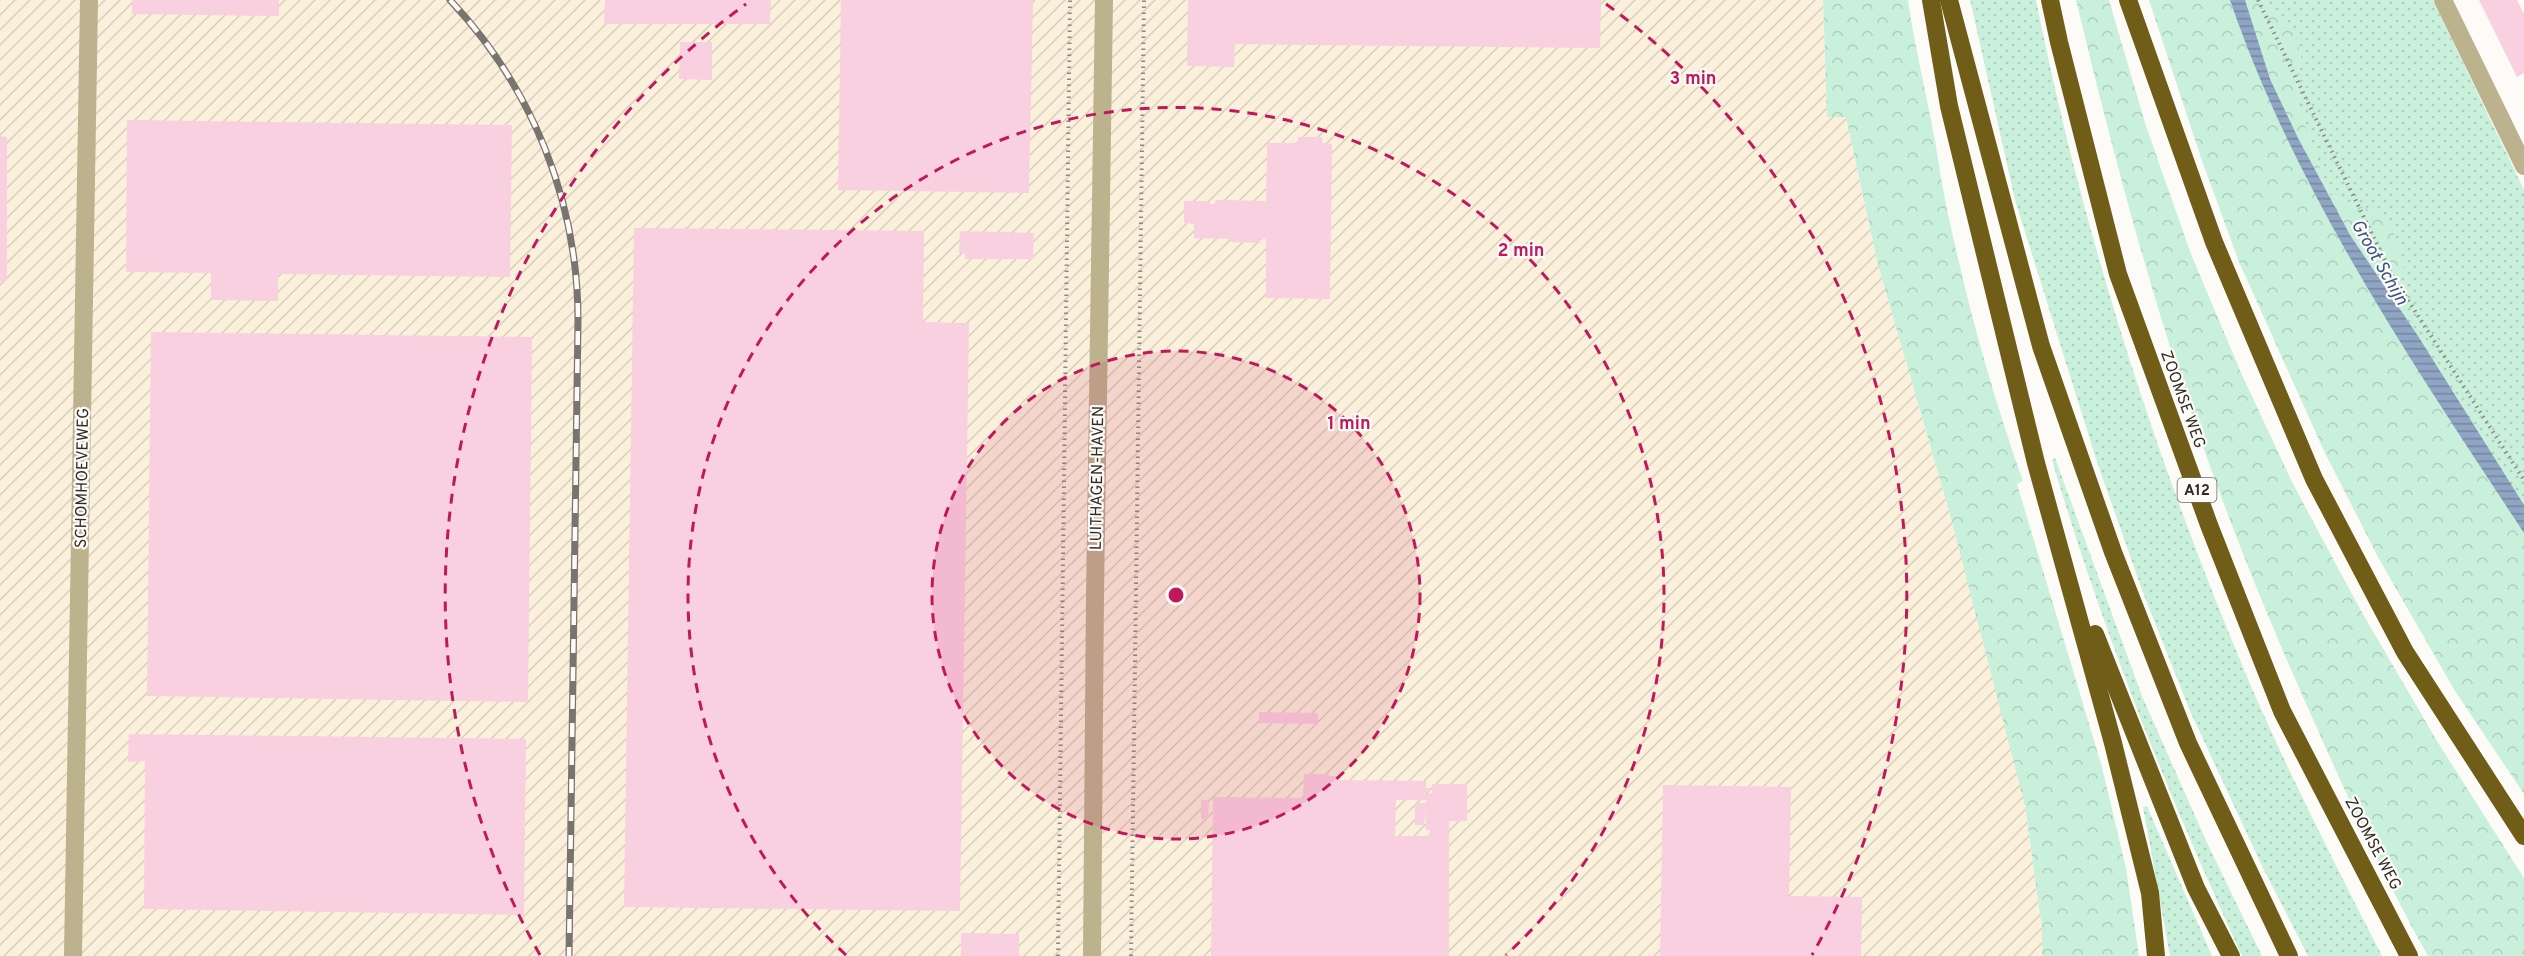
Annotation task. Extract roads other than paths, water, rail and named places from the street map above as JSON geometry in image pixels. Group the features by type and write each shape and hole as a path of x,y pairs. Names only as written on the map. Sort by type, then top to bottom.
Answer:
{"highway":[{"path":"1931,0 1952,117 2036,463 2060,543 2147,881 2156,956"},
{"path":"1949,0 2041,346 2113,552 2188,743 2289,956"},
{"name":"ZOOMSE WEG","path":"2050,0 2118,274 2209,525 2282,711 2383,901 2409,956"},
{"path":"2128,0 2214,242 2314,479 2405,652 2524,836"},
{"path":"2060,543 2145,766 2196,888 2231,956"}],"street":[{"name":"SCHOMHOEVEWEG","path":"73,956 89,0"},
{"name":"LUITHAGEN-HAVEN","path":"1092,956 1104,0"},
{"path":"2443,0 2524,166"}],"water":[{"path":"2230,0 2245,0 2270,79 2298,138 2350,235 2418,336 2524,505 2524,533 2400,341 2323,209 2288,141 2257,71"}],"railway":[{"path":"450,0 505,70 527,108 545,148 559,189 570,232 576,276 578,320 569,956"}],"water label":[{"name":"Groot Schijn","path":"2380,262"}]}
